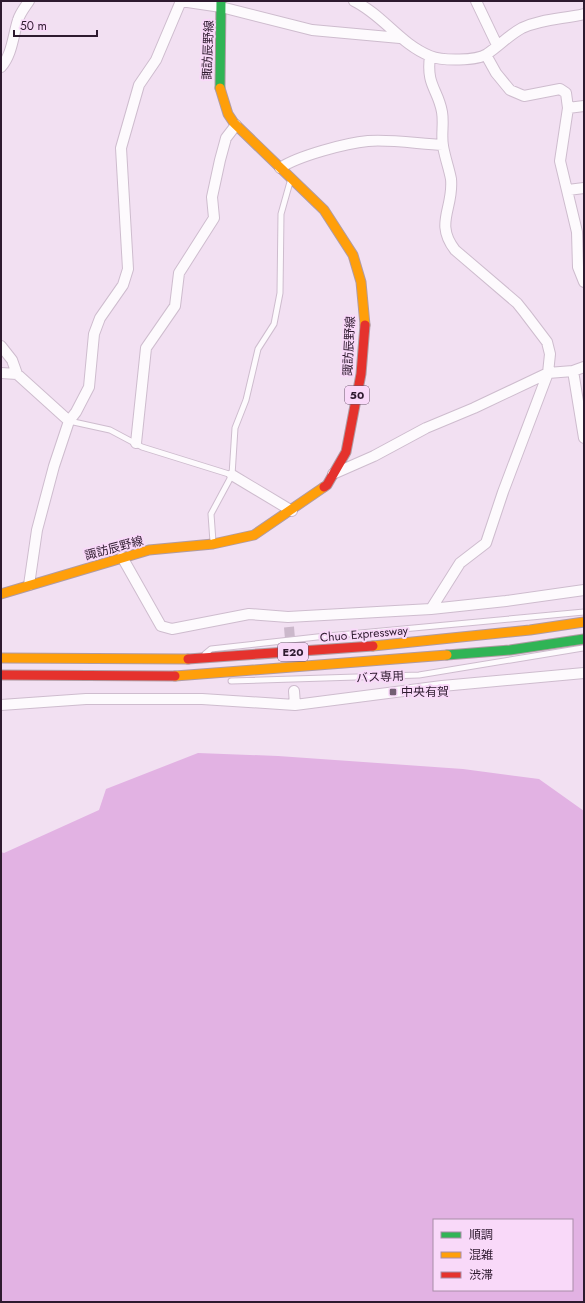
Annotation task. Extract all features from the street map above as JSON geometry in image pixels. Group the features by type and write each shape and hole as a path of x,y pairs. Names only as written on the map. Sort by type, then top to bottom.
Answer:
{"main road":[{"name":"諏訪辰野線","path":"1,594 122,557 150,550 213,544 254,535 292,510 327,484 346,452 361,374 365,327 361,282 353,255 324,210 236,125 228,114 218,85 221,4"},
{"name":"Chuo Expressway","path":"1,658 200,658 401,643 530,630 584,622"},
{"name":"E20","path":"1,675 174,676 376,662 510,650 584,639"}],"street":[{"path":"1,67 5,63 9,52 18,18 29,1"},
{"path":"28,585 37,530 54,466 69,421 76,412 89,387 94,334 100,318 123,285 128,269 121,148 131,107 139,84 156,60 181,1 221,4 312,30 400,38"},
{"path":"354,1 368,8 400,38 430,56 456,60 486,55 497,45 522,28 544,20 584,14"},
{"path":"476,1 497,45"},
{"path":"486,55 496,73 510,90 524,96 560,89 566,93 568,108 560,161 580,232 576,248 578,267 584,282"},
{"path":"430,56 428,70 430,82 442,112 443,145 451,180 451,195 445,217 448,240 455,250 517,302 547,342 550,354 548,373 503,492 486,543 460,563 431,609"},
{"path":"568,108 584,106"},
{"path":"136,443 146,348 175,306 179,273 214,218 212,197 220,160 226,138 236,125"},
{"path":"280,168 289,161 345,145 369,141 443,145"},
{"path":"568,190 584,188"},
{"path":"1,346 12,360 17,374 69,421"},
{"path":"333,474 374,456 426,428 474,408 548,373 573,371 584,367"},
{"path":"573,371 584,438"},
{"path":"1,373 17,374"},
{"path":"232,476 292,510"},
{"path":"122,557 161,626 172,629 249,614 288,617 431,609 506,601 584,590"},
{"path":"288,617 289,627"},
{"path":"1,705 86,699 202,700 295,705 442,686 584,673"},
{"path":"294,691 295,705"}],"lane":[{"path":"213,544 211,514 232,476 235,428 246,400 258,349 274,324 280,293 281,214 291,179"},
{"path":"69,421 110,430 142,447 232,476"},
{"path":"200,658 211,649 317,637 584,612"},
{"name":"バス専用","path":"224,682 419,675 584,648"},
{"path":"174,676 194,681"}],"shaded area":[{"path":"198,753 278,756 463,769 539,779 584,811 584,1302 1,1302 1,852 4,853 99,810 106,789"}],"tunnel":[{"path":"289,627 291,651"}],"traffic: fast":[{"path":"220,88 221,1"},
{"path":"447,655 510,650 584,639"}],"traffic: slow":[{"path":"220,88 228,114 234,123 324,210 353,255 361,282 365,325"},
{"path":"1,594 149,550 213,544 254,535 324,487"},
{"path":"373,646 530,630 584,622"},
{"path":"175,676 447,655"},
{"path":"1,658 188,659"}],"traffic: jam":[{"path":"324,487 327,485 346,452 361,374 365,325"},
{"path":"188,659 373,646"},
{"path":"1,675 175,676"}],"place":[{"name":"中央有賀","path":"393,692"}]}
